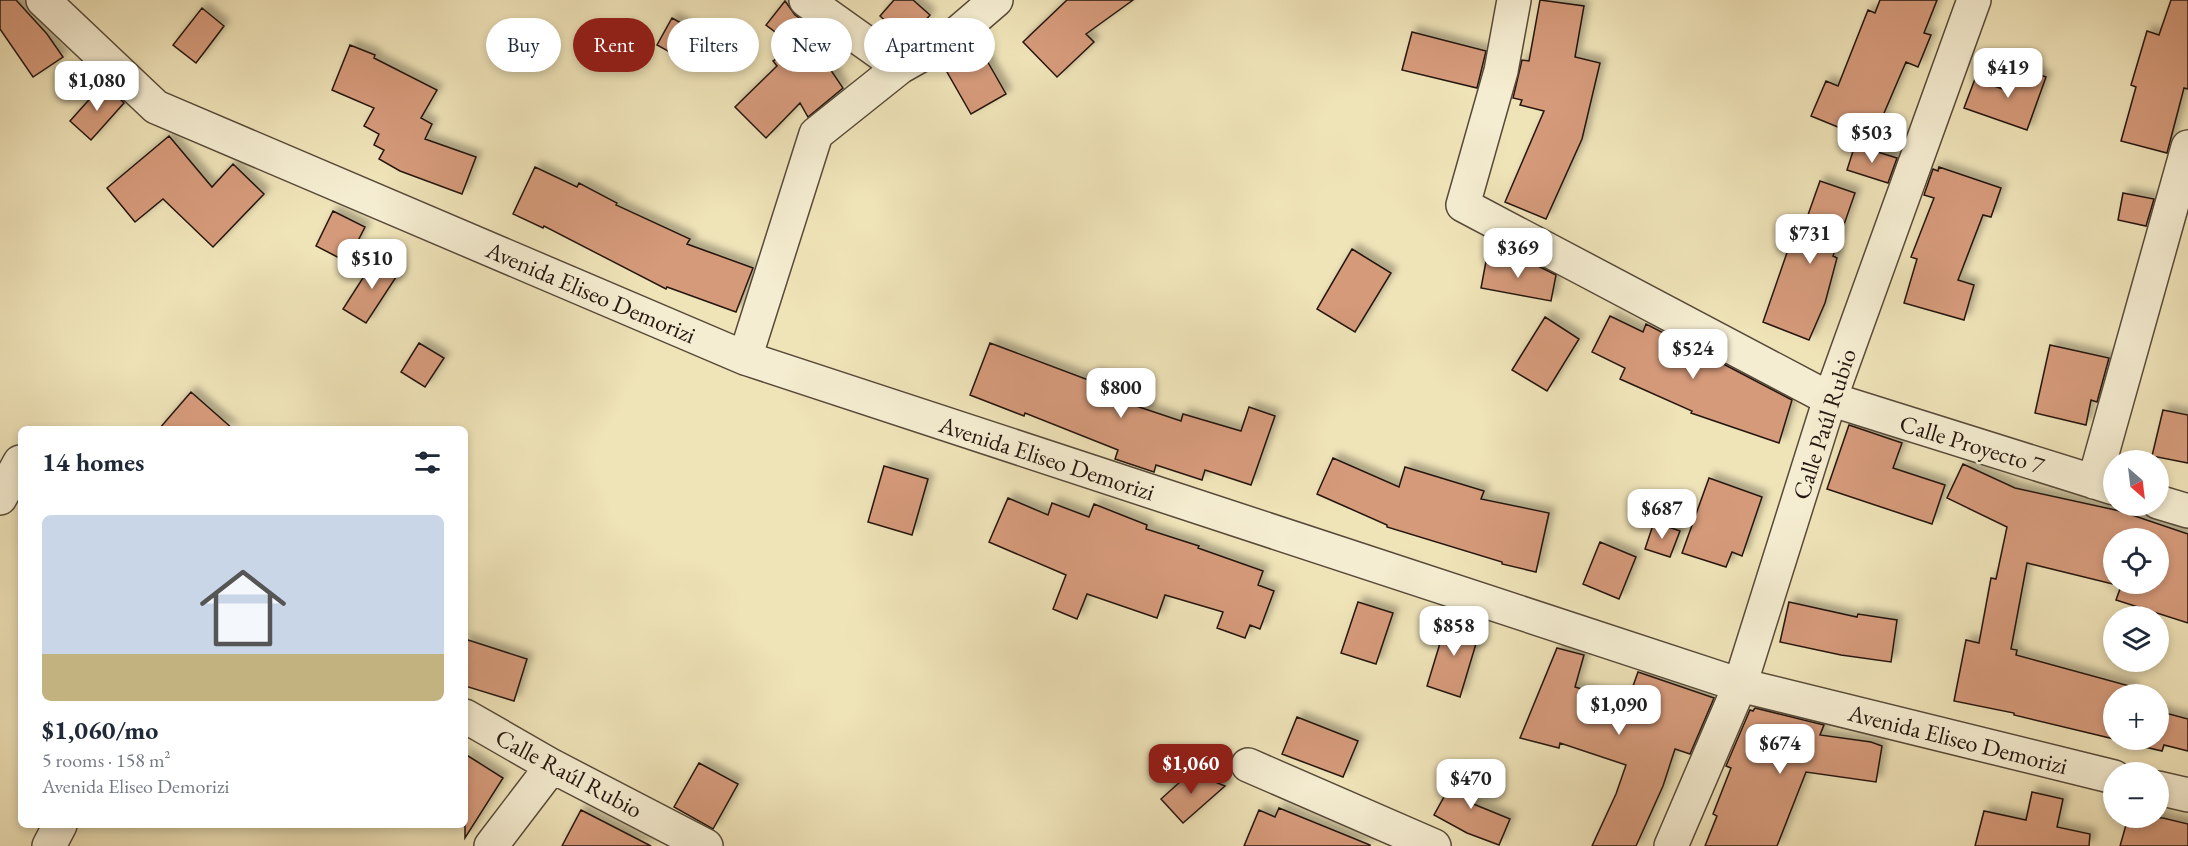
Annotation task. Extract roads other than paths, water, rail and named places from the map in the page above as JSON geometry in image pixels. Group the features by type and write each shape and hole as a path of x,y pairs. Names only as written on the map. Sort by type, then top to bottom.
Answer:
{"street":[{"name":"Avenida Eliseo Demorizi","path":"43,0 156,107 745,358 1740,685 2103,774"},
{"path":"806,0 864,41"},
{"path":"975,18 996,0"},
{"name":"Calle Proyecto 7","path":"1514,0 1501,71 1463,205 1830,399 2103,485"},
{"name":"Calle Paúl Rubio","path":"1671,846 1740,685 1830,399 1974,0"},
{"path":"745,358 816,134 894,72"},
{"path":"2113,450 2183,179 2188,147"},
{"path":"0,446 18,461"},
{"path":"0,498 18,468"},
{"path":"2169,505 2188,511"},
{"name":"Calle Raúl Rubio","path":"468,718 552,766 706,846"},
{"path":"1248,765 1434,846"},
{"path":"491,846 552,766"},
{"path":"2169,791 2188,795"},
{"path":"49,846 58,828"}]}
